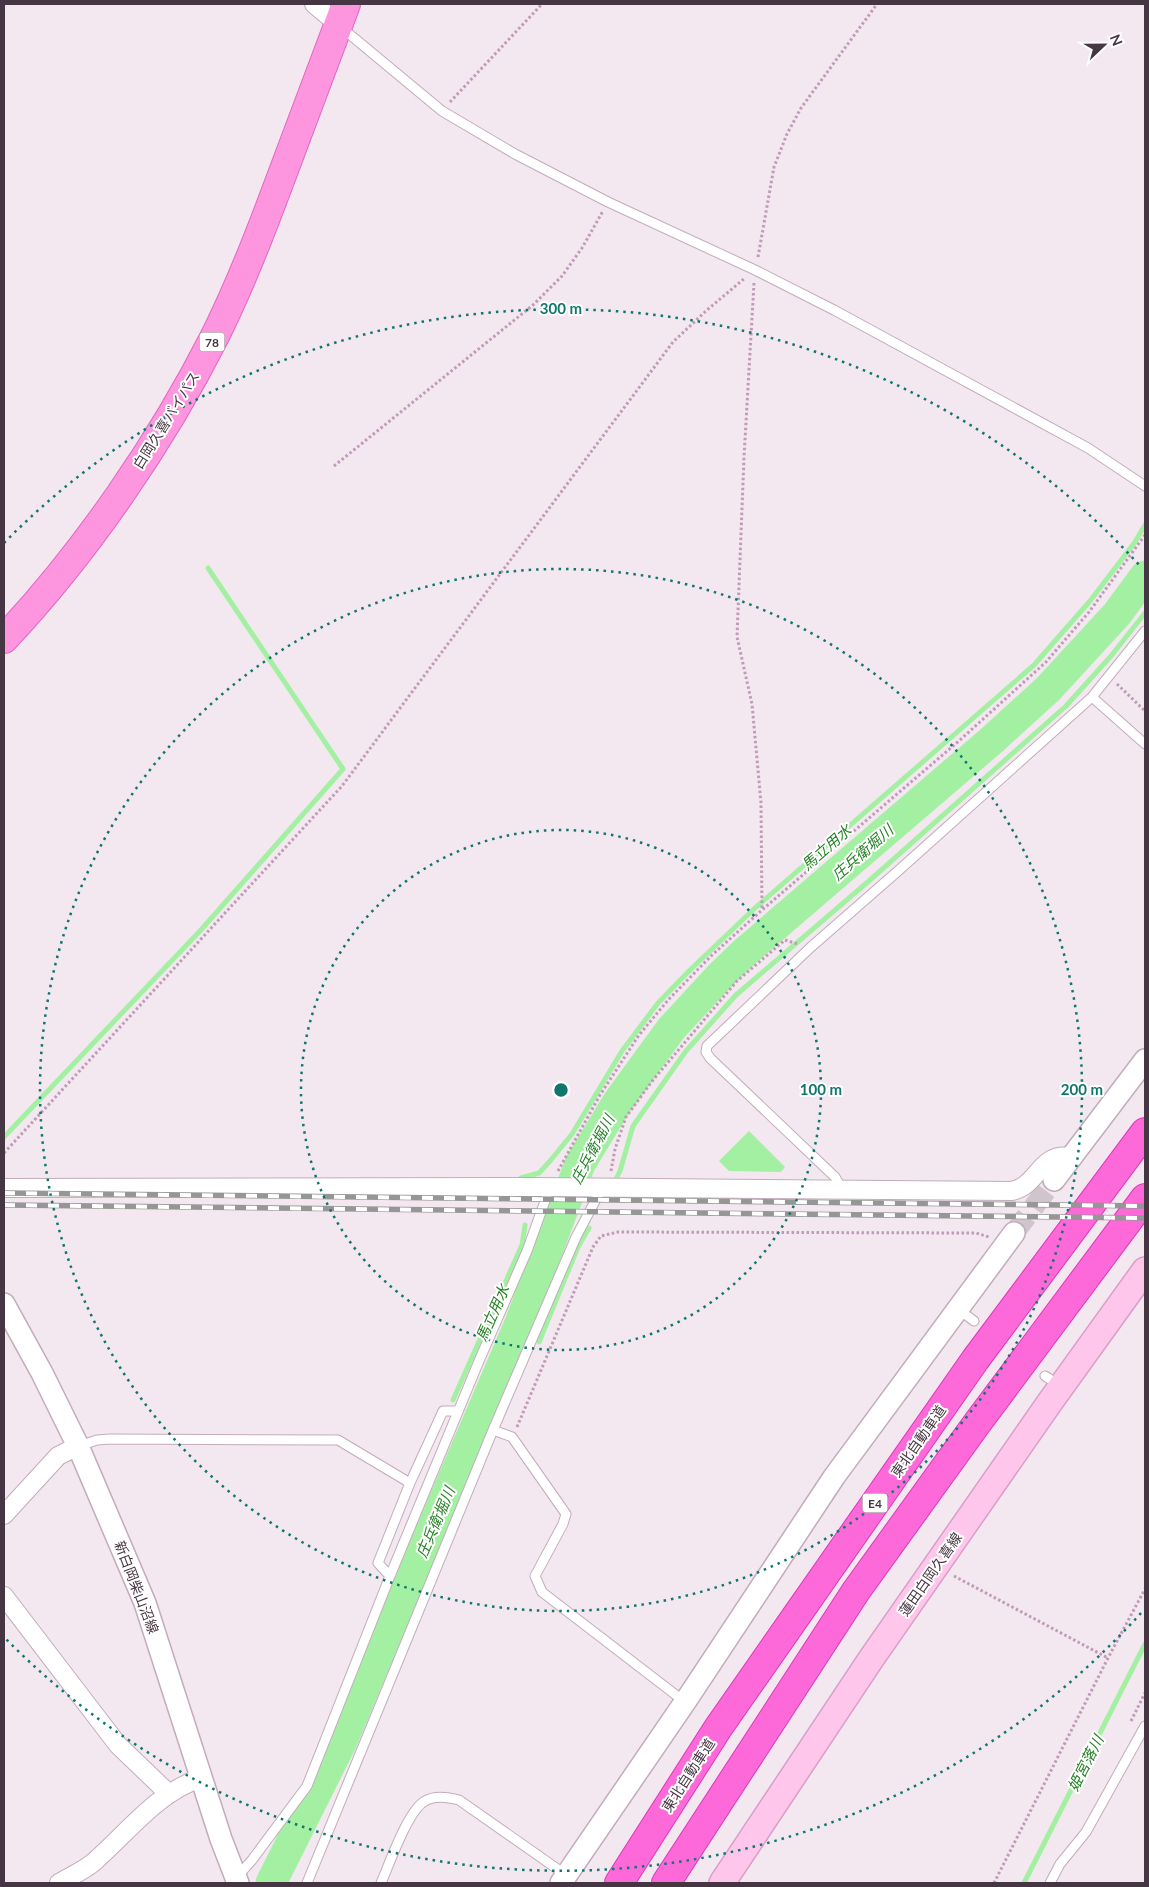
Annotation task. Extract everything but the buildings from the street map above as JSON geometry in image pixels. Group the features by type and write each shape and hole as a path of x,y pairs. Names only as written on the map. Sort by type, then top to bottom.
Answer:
{"highway":[{"name":"東北自動車道","path":"619,1883 718,1728 969,1369 1145,1132"},
{"name":"E4","path":"666,1883 856,1591 975,1426 1145,1198"}],"main road":[{"name":"白岡久喜バイパス","path":"4,639 55,581 90,537 162,429 196,372 217,333 258,240 342,14"},
{"name":"蓮田白岡久喜線","path":"722,1883 871,1659 936,1566 1053,1381 1145,1270"}],"street":[{"path":"314,4 342,14"},
{"path":"1054,1180 1145,1060"},
{"path":"4,1188 554,1187 1011,1191 1021,1190 1045,1163 1053,1157 1070,1157"},
{"path":"564,1879 685,1702 834,1477 966,1315 1000,1250 1014,1233"},
{"name":"新白岡柴山沼線","path":"4,1304 42,1373 78,1446 145,1603 236,1881"},
{"path":"4,1515 58,1456 78,1446"},
{"path":"4,1596 118,1745 168,1793"},
{"path":"59,1883 94,1862 168,1793 186,1782 201,1778"}],"lane":[{"path":"342,14 442,110 516,154 608,202 755,270 834,310 1088,448 1145,486"},
{"path":"843,1191 835,1177 710,1058 706,1052 707,1046 811,947 1092,697 1145,631"},
{"path":"1092,697 1145,744"},
{"path":"236,1881 307,1786 458,1411 554,1187"},
{"path":"307,1883 493,1430 598,1188"},
{"path":"390,1576 378,1563 410,1483 443,1411 458,1411"},
{"path":"493,1430 512,1436 566,1514 563,1524 535,1576 542,1592 685,1702"},
{"path":"78,1446 97,1440 110,1439 338,1440 410,1483"},
{"path":"1050,1883 1060,1864 1086,1832 1145,1726"},
{"path":"382,1883 412,1814 424,1801 446,1797 459,1800 564,1879"}],"path":[{"path":"442,110 542,4"},
{"path":"762,910 761,803 752,704 737,637 744,457 755,270 774,167 787,134 801,108 877,4"},
{"path":"334,466 533,305 562,276 582,248 608,202"},
{"path":"4,1153 342,786 673,342 707,310 755,270"},
{"path":"554,1187 600,1095 639,1036 669,999 711,956 762,910 960,740 1046,662 1089,612 1145,535"},
{"path":"1108,676 1145,711"},
{"path":"598,1188 610,1179 616,1149 626,1117 680,1046 737,981 785,940 811,947"},
{"path":"512,1436 593,1247 601,1236 618,1232 976,1233 987,1235 1000,1250"},
{"path":"936,1566 1108,1658"},
{"path":"994,1883 1145,1589"}],"shaded area":[{"path":"749,1131 785,1167 781,1172 729,1171 719,1161"}],"waterway":[{"name":"馬立用水","path":"521,1178 539,1173 572,1134 622,1051 658,1003 754,909 1034,665 1090,601 1135,542 1145,525"},
{"path":"4,1137 200,931 343,769 208,568"},
{"name":"庄兵衛堀川","path":"271,1883 342,1741 520,1323 580,1164 617,1103 671,1029 719,977 746,951 992,740 1048,689 1117,614 1145,576"},
{"path":"616,1179 633,1126 686,1051 736,995 870,880 1066,706 1111,656 1145,613"},
{"name":"馬立用水","path":"453,1400 522,1245 525,1225"},
{"path":"539,1342 578,1247 589,1228"},
{"name":"姫宮落川","path":"1024,1883 1145,1644"}],"tunnel":[{"path":"1014,1233 1054,1180"}],"railway":[{"path":"4,1193 1145,1206"},
{"path":"4,1205 1145,1218"}]}
